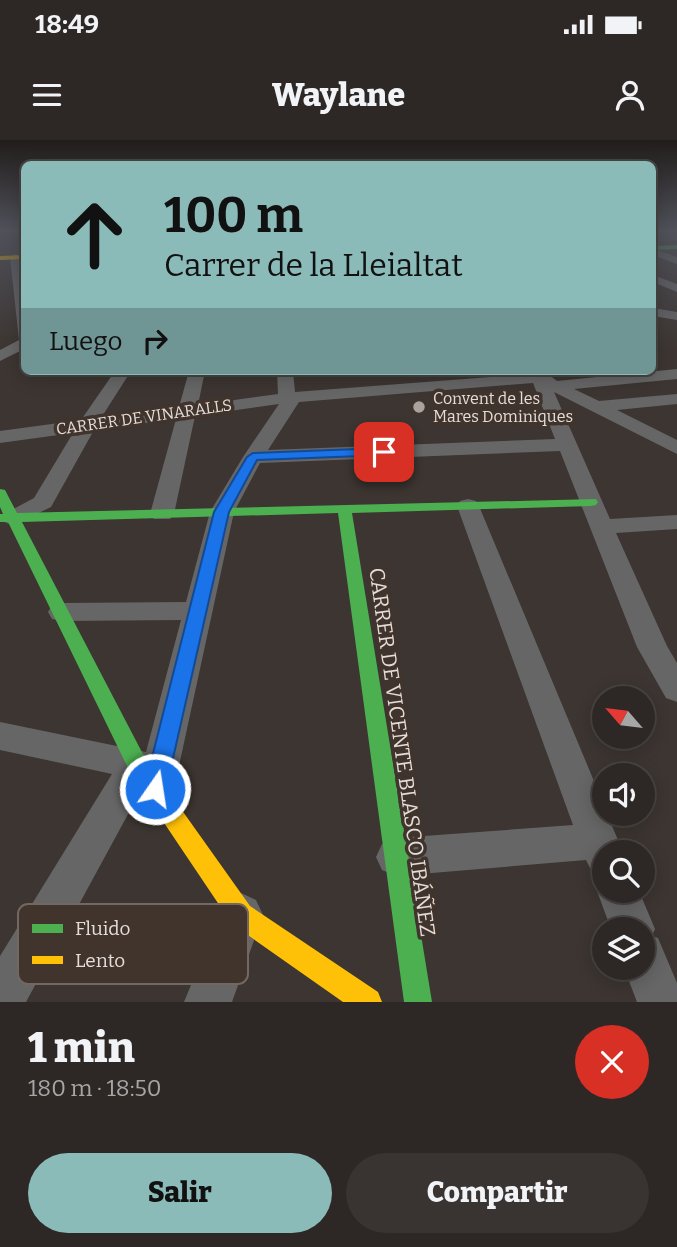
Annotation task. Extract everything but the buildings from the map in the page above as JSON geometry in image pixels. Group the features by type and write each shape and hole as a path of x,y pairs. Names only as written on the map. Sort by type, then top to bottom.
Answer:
{"street":[{"path":"18,270 21,306"},
{"path":"656,279 677,288"},
{"path":"662,307 677,316"},
{"path":"0,343 21,343"},
{"path":"0,356 21,345"},
{"name":"CARRER DE VINARALLS","path":"656,375 677,374"},
{"path":"7,518 43,502 87,425 120,375"},
{"path":"162,514 196,375"},
{"path":"63,904 146,776 198,611 222,512 253,457 291,400 286,375"},
{"path":"367,375 372,389"},
{"name":"CARRER DE VINARALLS","path":"0,437 187,410 372,389 451,377 644,375"},
{"path":"543,378 593,407 673,444"},
{"path":"543,378 601,527 664,646 677,690"},
{"path":"593,407 677,399"},
{"path":"253,457 567,445"},
{"path":"0,493 7,518 62,612 146,776 233,904"},
{"path":"7,518 591,502"},
{"path":"468,506 598,840"},
{"name":"CARRER DE VICENTE BLASCO IBÁÑEZ","path":"344,509 418,1002"},
{"path":"601,527 677,522"},
{"path":"62,612 198,611"},
{"path":"1,738 146,776"},
{"path":"396,856 592,848"},
{"path":"248,920 368,1002"},
{"path":"0,1001 18,973"},
{"path":"652,980 661,1002"},
{"path":"208,1002 215,984"}],"traffic: fast":[{"path":"0,493 137,764 156,792"},
{"path":"0,518 591,502"},
{"path":"344,509 418,1002"}],"traffic: slow":[{"path":"156,792 233,904"},
{"path":"248,920 368,1002"}],"place":[{"name":"Convent de les Mares Dominiques","path":"419,407"}],"route":[{"path":"155,789 222,512 253,457 384,452"}]}
